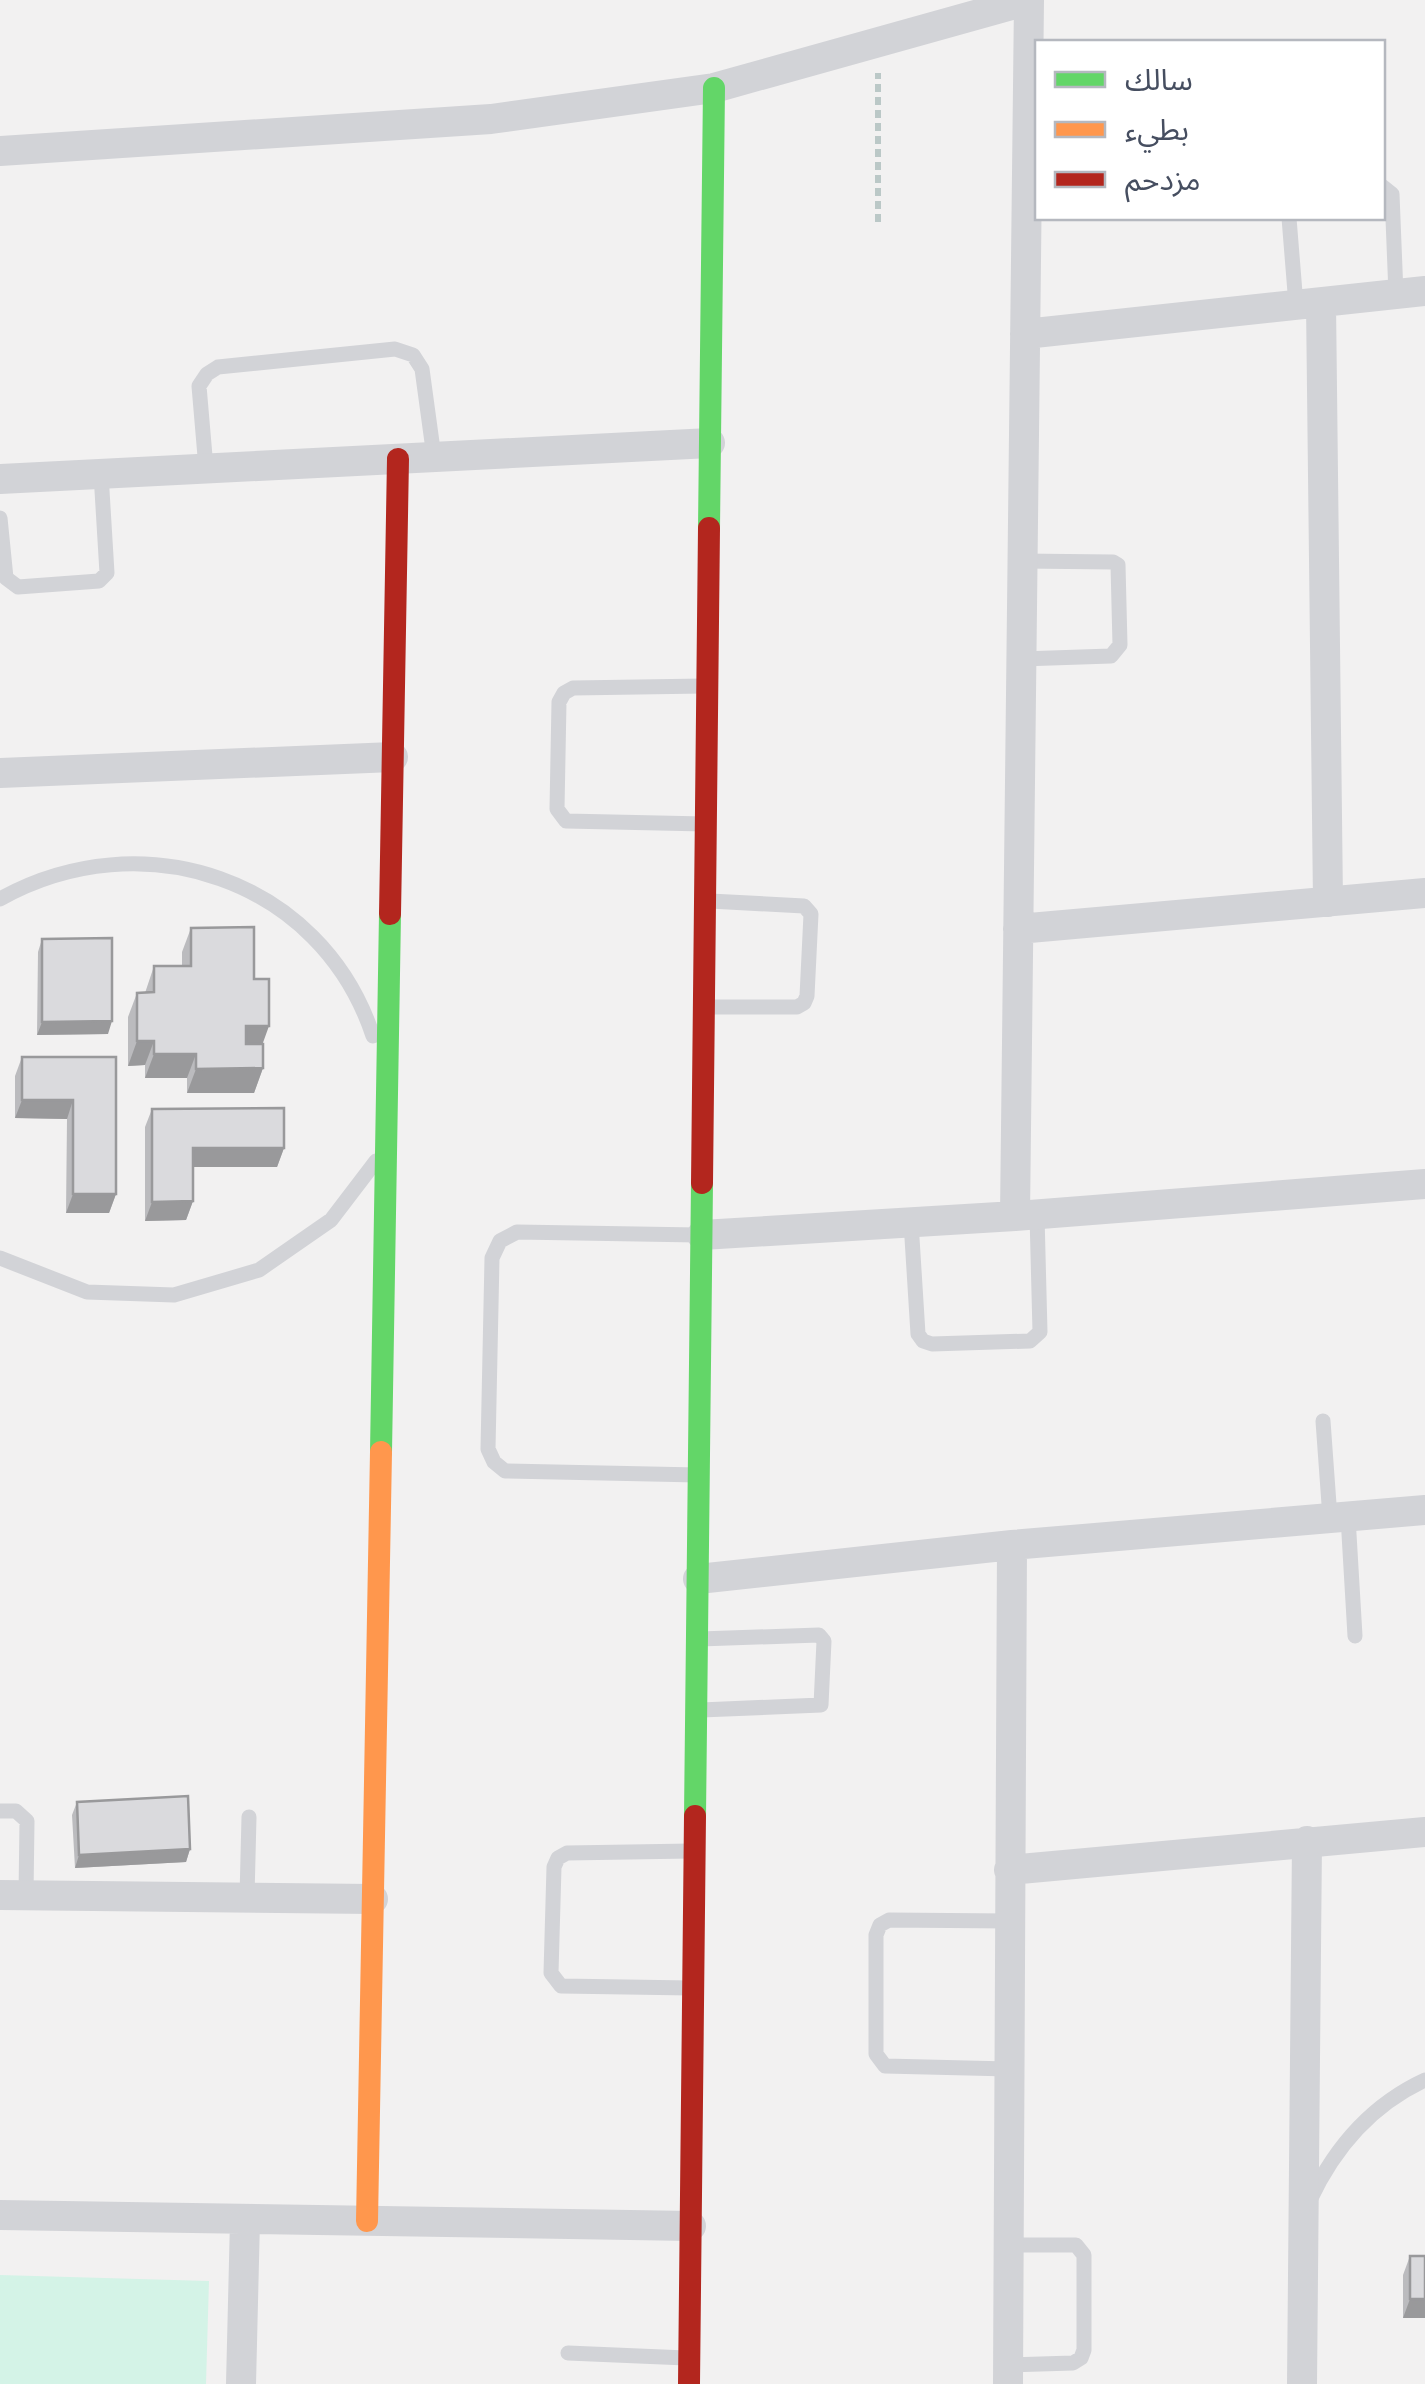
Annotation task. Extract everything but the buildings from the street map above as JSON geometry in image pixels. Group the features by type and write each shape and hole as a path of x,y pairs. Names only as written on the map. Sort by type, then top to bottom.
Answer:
{"street":[{"path":"0,151 491,118 714,88 1029,0 1018,929 1026,1215"},
{"path":"689,2384 714,88"},
{"path":"1026,334 1410,293"},
{"path":"1308,304 1328,902"},
{"path":"0,479 710,443"},
{"path":"367,2221 398,459"},
{"path":"0,772 393,757"},
{"path":"1018,929 1425,893"},
{"path":"702,1236 1425,1184"},
{"path":"698,1579 1012,1545 1425,1510"},
{"path":"1008,2374 1012,1545"},
{"path":"1010,1870 1425,1832"},
{"path":"1305,2380 1307,1841"},
{"path":"13,1895 372,1899"},
{"path":"0,2215 691,2226"},
{"path":"241,2384 245,2220"}],"lane":[{"path":"1385,188 1392,194 1410,293"},
{"path":"1288,220 1308,304"},
{"path":"206,468 199,386 207,374 218,368 396,350 412,355 422,370 434,457"},
{"path":"0,518 6,578 10,584 18,587 99,581 107,573 101,474"},
{"path":"1022,562 1113,562 1118,566 1120,645 1111,656 1022,659"},
{"path":"706,824 566,821 557,809 560,702 564,693 573,688 708,686"},
{"path":"0,899 59,872 121,862 183,866 242,886 294,919 337,964 367,1018 387,1078"},
{"path":"704,1007 797,1007 804,1003 808,996 811,914 804,906 705,901"},
{"path":"0,1258 86,1292 174,1295 259,1270 332,1220 386,1149"},
{"path":"912,1222 918,1334 924,1341 1030,1341 1040,1332 1026,1215"},
{"path":"699,1475 505,1471 494,1462 488,1449 492,1258 500,1241 516,1232 702,1236"},
{"path":"1322,1421 1354,1636"},
{"path":"696,1710 816,1706 823,1699 824,1642 820,1635 698,1639"},
{"path":"0,1811 16,1811 27,1821 13,1895"},
{"path":"248,1898 249,1817"},
{"path":"694,1988 561,1986 551,1973 554,1867 558,1858 567,1853 695,1850"},
{"path":"1009,1921 889,1920 876,1935 879,2060 885,2066 1009,2069"},
{"path":"1304,2214 1326,2166 1360,2124 1401,2091 1425,2080"},
{"path":"1008,2245 1076,2246 1081,2250 1084,2350 1073,2363 1008,2374"},
{"path":"568,2354 690,2358"}],"path":[{"path":"878,42 878,222"}],"green space":[{"path":"0,2275 209,2281 206,2384 0,2384"}],"traffic: fast":[{"path":"709,528 714,88"},
{"path":"381,1452 390,914"},
{"path":"695,1816 702,1183"}],"traffic: slow":[{"path":"367,2221 381,1452"}],"traffic: jam":[{"path":"390,914 398,459"},
{"path":"702,1183 709,528"},
{"path":"689,2384 695,1816"}]}
